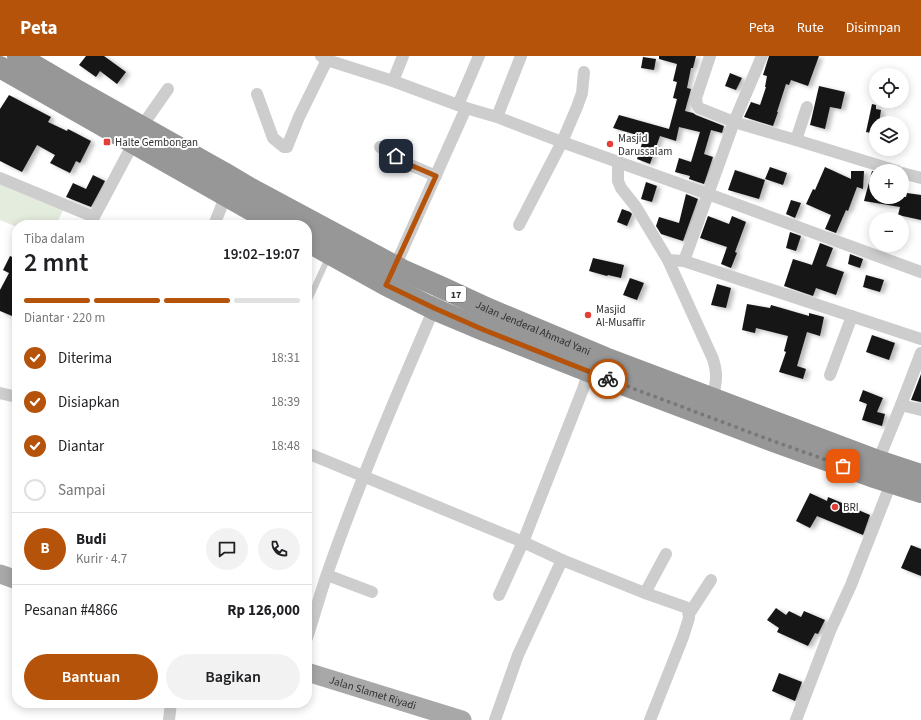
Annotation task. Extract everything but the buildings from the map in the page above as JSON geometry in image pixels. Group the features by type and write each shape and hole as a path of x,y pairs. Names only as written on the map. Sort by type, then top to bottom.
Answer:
{"highway":[{"name":"Jalan Jenderal Ahmad Yani","path":"18,56 76,90 226,195 269,220"},
{"name":"Jalan Jenderal Ahmad Yani","path":"0,67 251,189 301,220"},
{"name":"Jalan Jenderal Ahmad Yani","path":"312,227 391,276 434,308 484,330 589,372 773,441 884,472 921,475"},
{"name":"Jalan Jenderal Ahmad Yani","path":"312,245 330,254 391,276 443,288 572,345 713,398 884,472 921,492"}],"main road":[{"path":"0,574 12,578"},
{"name":"Jalan Slamet Riyadi","path":"312,674 462,720"}],"street":[{"path":"393,82 403,56"},
{"path":"391,276 436,176 462,107 479,56"},
{"path":"497,118 521,56"},
{"path":"710,56 696,98 699,108 734,122 874,164"},
{"path":"684,261 734,122 762,56"},
{"path":"257,94 273,138 284,147 287,147 299,117 331,59 921,272"},
{"path":"518,225 562,142 582,93 584,72"},
{"path":"93,220 138,134 168,89"},
{"path":"796,140 806,107"},
{"path":"380,147 396,156 401,161 436,176"},
{"path":"618,162 618,181 621,188 636,207 668,260 713,359 716,368 717,380 713,398"},
{"path":"909,174 921,178"},
{"path":"0,178 90,220"},
{"path":"216,220 226,195"},
{"path":"668,260 684,261 921,339"},
{"path":"312,622 327,574 364,476 443,288"},
{"path":"830,376 852,316"},
{"path":"796,720 830,631 851,585 884,472 901,405 921,353"},
{"path":"499,594 523,542 589,372"},
{"path":"0,393 12,395"},
{"path":"901,405 921,410"},
{"path":"312,456 364,476 523,542 562,560 685,607 689,614"},
{"path":"645,593 666,554"},
{"path":"495,720 518,655 562,560"},
{"path":"327,574 372,592"},
{"path":"650,720 683,637 689,614 711,580"},
{"path":"169,720 170,708"}],"lane":[{"path":"312,293 330,254"}],"shaded area":[{"path":"0,180 64,208 58,220 12,220 12,225 0,220"}],"way so far":[{"path":"608,379 843,466"}],"place":[{"name":"Halte Gembongan","path":"107,142"},
{"name":"Masjid Darussalam","path":"610,144"},
{"name":"Masjid Al-Musaffir","path":"588,315"},
{"name":"BRI","path":"835,507"}],"route":[{"path":"396,156 401,161 436,176 386,285 484,330 608,379"}]}
